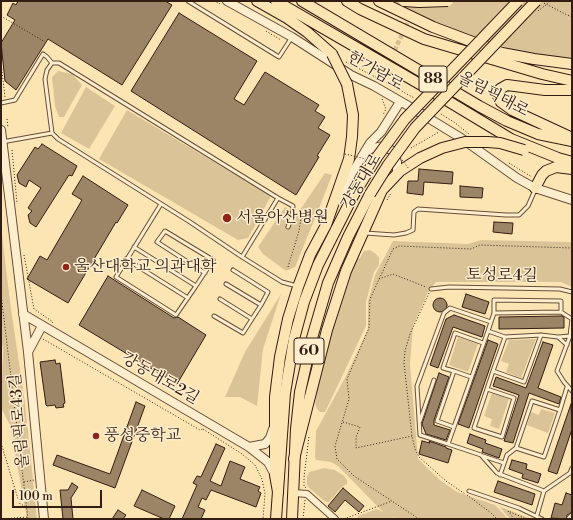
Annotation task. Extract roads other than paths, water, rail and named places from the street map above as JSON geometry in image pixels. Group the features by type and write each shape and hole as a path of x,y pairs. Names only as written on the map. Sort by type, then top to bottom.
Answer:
{"main road":[{"path":"257,1 287,18 307,32 332,54"},
{"path":"276,1 511,139 572,162"},
{"name":"올림픽대로","path":"302,1 506,121 538,134 572,141"},
{"name":"올림픽대로","path":"347,1 360,9 424,39 542,74 572,81"},
{"path":"380,1 433,27 466,41 502,53 572,64"},
{"path":"404,1 448,1"},
{"name":"강동대로","path":"276,519 284,392 294,339 304,302 318,265 354,194 377,157 405,119 518,1"},
{"name":"강동대로","path":"292,519 294,459 300,392 312,338 328,283 348,237 370,194 388,165 415,128 536,1"},
{"path":"278,492 275,475 275,398 280,357 288,319 310,255 326,225 347,168 351,148 352,111 347,84 327,42 294,12"},
{"path":"542,74 572,73"},
{"path":"572,90 545,90 507,85 500,89 498,96 501,102 512,110 572,137"},
{"path":"294,459 326,330 346,271 382,190 397,174 420,158 442,148 465,142 500,143 534,154 558,158"},
{"path":"537,185 542,175 550,169 562,167 572,169"}],"street":[{"name":"한가람로","path":"226,1 292,37 351,75 374,86 461,138 517,178 572,200"},
{"path":"326,225 352,173 370,143 381,132 400,102"},
{"name":"올림픽로43길","path":"5,131 2,142 28,352 44,519"},
{"path":"381,132 383,146"},
{"path":"366,150 383,146 393,151 397,162 397,174"},
{"name":"강동대로2길","path":"23,314 249,447 268,462 275,475"},
{"path":"28,352 42,326"},
{"path":"249,447 266,444 275,424"},
{"path":"294,493 308,492 335,519"}],"lane":[{"path":"188,1 279,57 292,37"},
{"path":"1,103 15,100 43,54 48,57 52,63"},
{"path":"52,63 47,70 45,78 52,133 58,139 282,282 298,287"},
{"path":"52,63 59,63 293,206 292,217 288,227"},
{"path":"2,142 52,133"},
{"path":"363,233 394,236 406,234 413,230 414,212 418,209 519,215 528,206 537,185"},
{"path":"242,257 278,198"},
{"path":"161,204 116,277 176,315 205,273 213,260 165,230 157,242 205,273"},
{"path":"134,247 196,286"},
{"path":"126,259 188,298"},
{"path":"214,316 244,333 268,292 233,270"},
{"path":"226,284 260,305"},
{"name":"토성로4길","path":"431,289 449,287 560,289 572,292"},
{"path":"220,299 252,320"},
{"path":"448,444 494,313 494,300 561,301 561,312"},
{"path":"490,322 450,308 444,313 417,386 420,435 504,463"},
{"path":"494,313 561,312 572,319 570,336 557,371 567,387 572,391"},
{"path":"488,330 505,337 541,335 558,337 570,336"},
{"path":"471,377 443,368 455,333 483,343"},
{"path":"493,371 524,382 541,335"},
{"path":"487,388 514,398 502,437 474,428 487,388 505,337"},
{"path":"558,337 567,345"},
{"path":"454,372 437,421 454,427"},
{"path":"419,423 434,380"},
{"path":"516,448 544,457 567,387"},
{"path":"500,475 507,456 516,448 532,401 560,410"},
{"path":"481,455 500,475 544,492"},
{"path":"537,515 544,492 570,472 572,468"},
{"path":"469,491 537,515 542,519"}],"tunnel":[{"path":"381,80 417,2"}],"place":[{"name":"서울아산병원","path":"227,218"},
{"name":"울산대학교 의과대학","path":"66,267"},
{"name":"풍성중학교","path":"96,436"}]}
